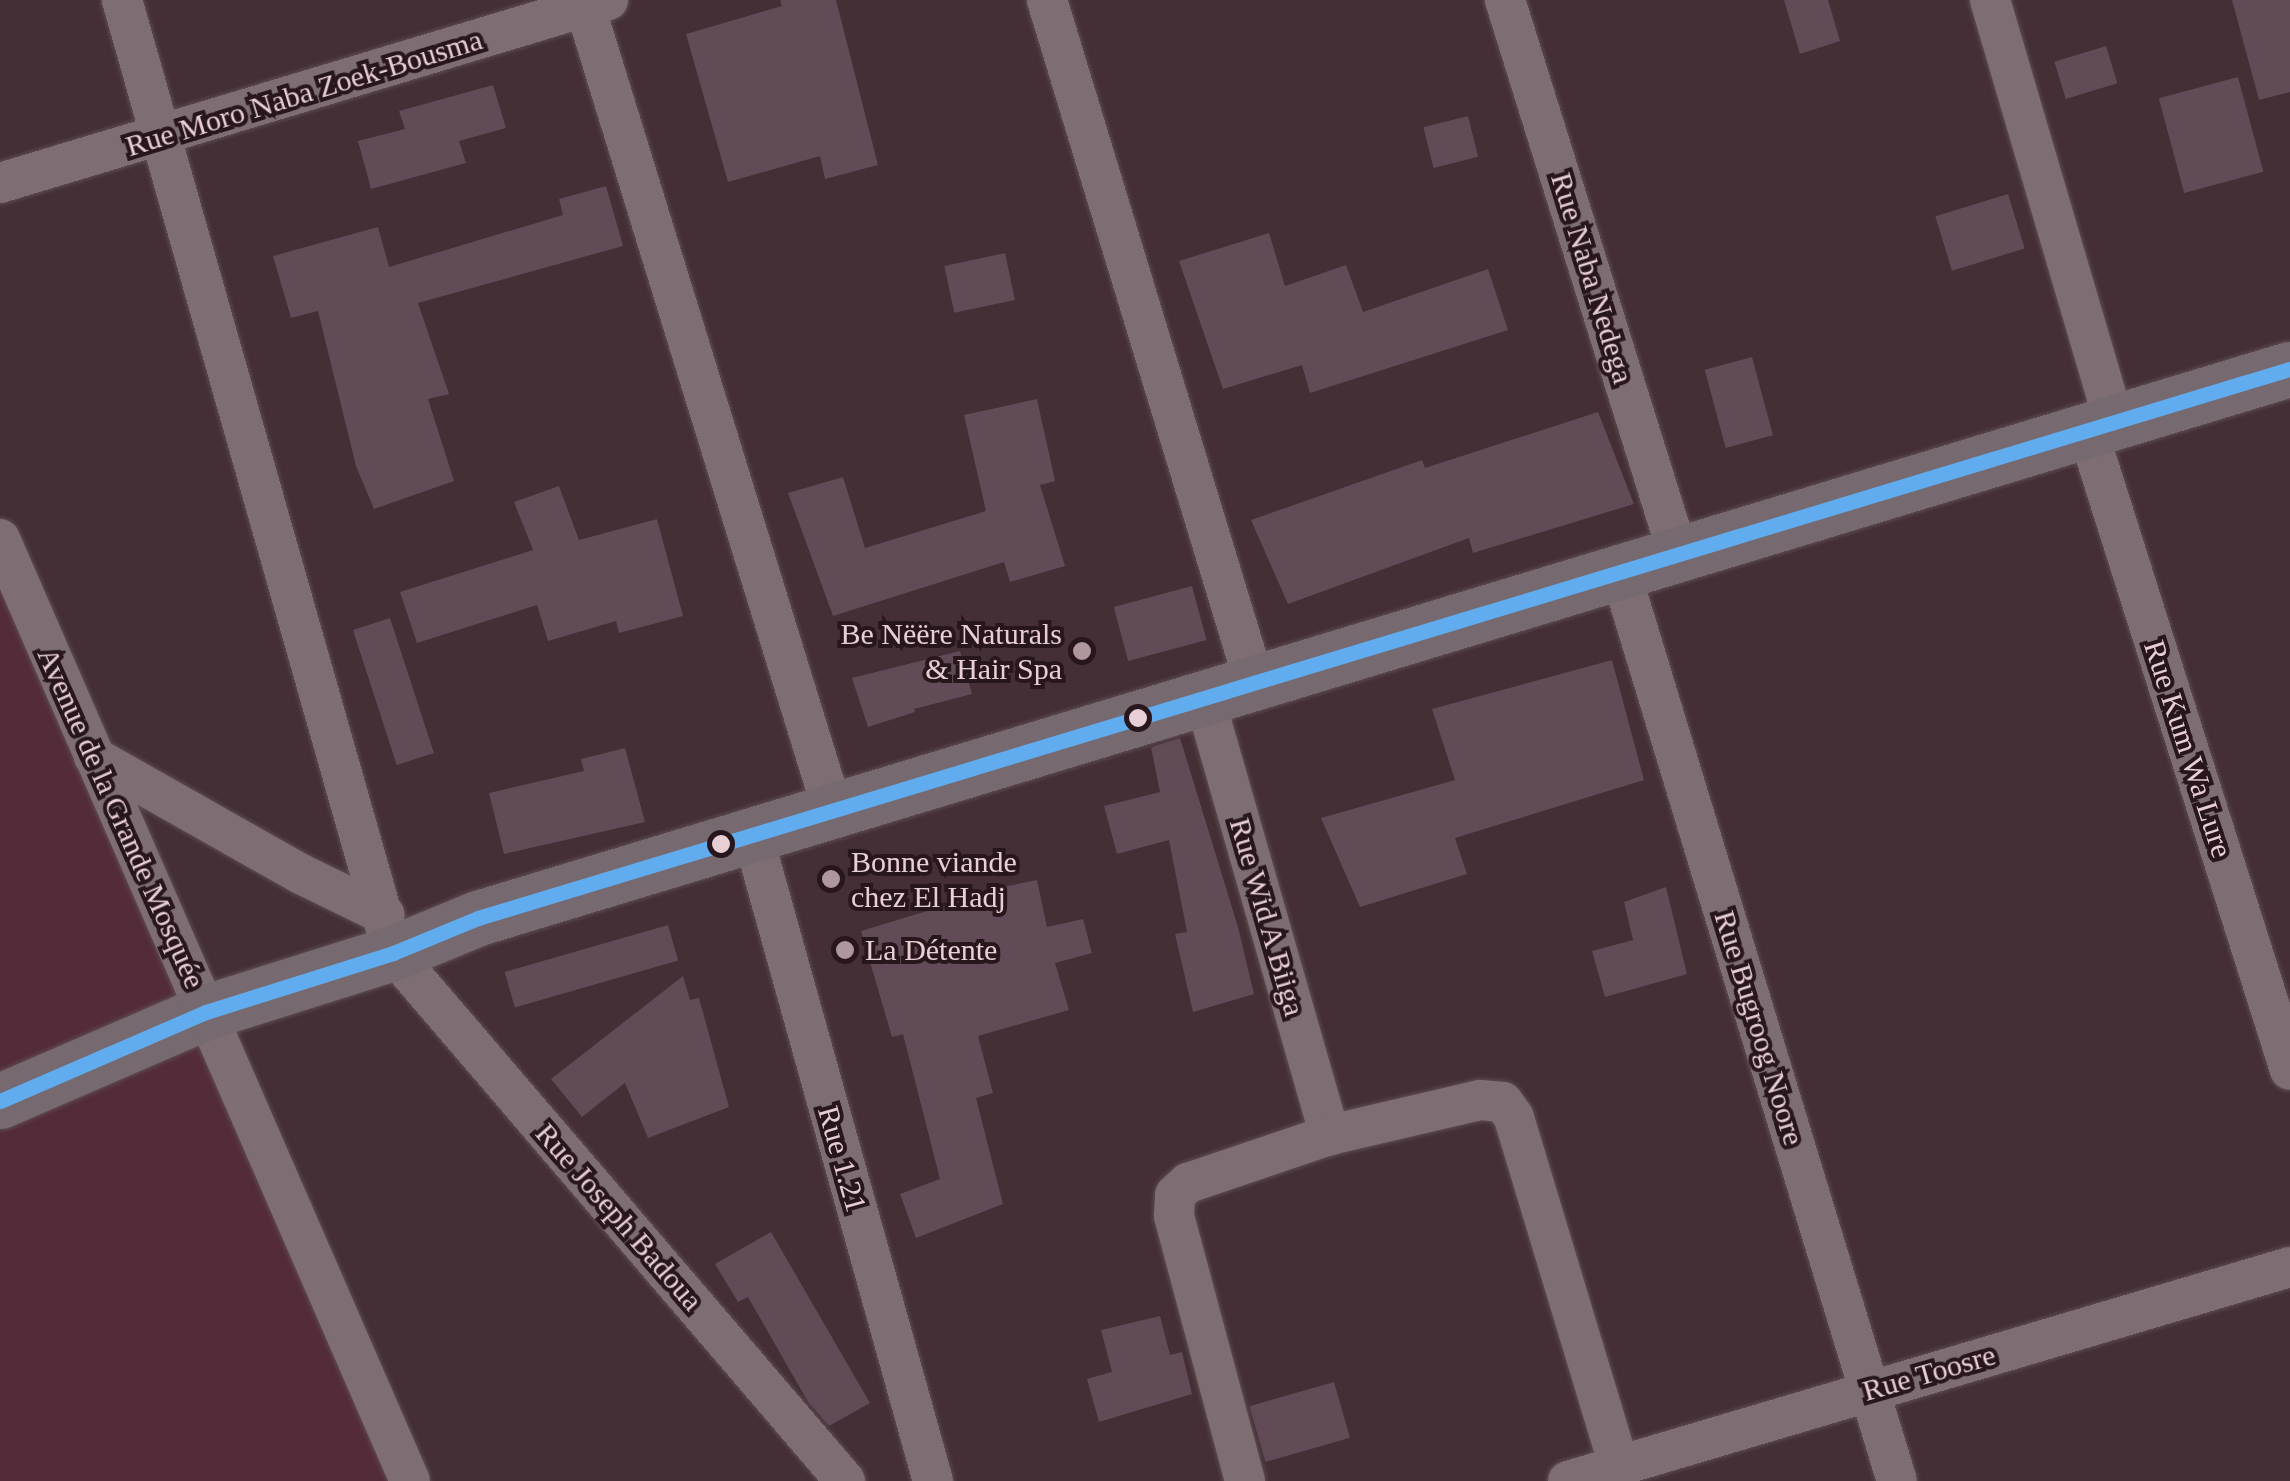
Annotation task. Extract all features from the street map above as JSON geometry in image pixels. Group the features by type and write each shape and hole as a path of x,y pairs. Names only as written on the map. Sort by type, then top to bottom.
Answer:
{"main road":[{"path":"0,1101 389,934 478,918 2290,369"}],"street":[{"path":"122,0 389,934"},
{"name":"Rue Wid A Biiga","path":"1047,0 1230,692 1330,1135"},
{"name":"Rue Naba Nedega","path":"1505,0 1679,557"},
{"name":"Rue Kum Wa Lure","path":"1990,0 2100,425 2290,1070"},
{"path":"592,2 833,811"},
{"name":"Rue Moro Naba Zoek-Bousma","path":"0,183 163,137 592,2"},
{"name":"Avenue de la Grande Mosquée","path":"0,539 410,1481"},
{"name":"Rue Bugroog Noore","path":"1621,574 1897,1481"},
{"path":"94,758 301,874 389,934"},
{"name":"Rue 1.21","path":"753,836 932,1481"},
{"name":"Rue Joseph Badoua","path":"389,934 846,1481"},
{"path":"1245,1481 1174,1216 1175,1195 1188,1183 1330,1135 1480,1100 1503,1102 1514,1118 1619,1466"},
{"name":"Rue Toosre","path":"1568,1481 2290,1267"}],"shaded area":[{"path":"0,539 410,1481 0,1481"}],"building":[{"path":"780,0 836,0 878,165 825,179 820,156 728,182 686,34 782,6"},
{"path":"1784,0 1828,0 1840,41 1800,54"},
{"path":"2232,0 2290,0 2290,92 2259,100"},
{"path":"2106,46 2117,83 2066,99 2054,62"},
{"path":"2238,77 2263,172 2184,193 2159,98"},
{"path":"493,85 506,128 459,141 466,163 371,189 358,141 405,129 399,111"},
{"path":"1468,116 1478,157 1434,168 1423,127"},
{"path":"606,186 623,246 418,303 449,394 428,399 454,481 374,509 356,466 318,311 291,318 273,256 378,227 389,267 563,215 559,199"},
{"path":"2008,194 2025,249 1952,271 1935,216"},
{"path":"1269,233 1285,286 1346,265 1363,312 1488,269 1508,330 1310,393 1302,365 1223,389 1179,261"},
{"path":"1005,253 1015,300 954,313 944,266"},
{"path":"1752,357 1773,435 1726,448 1705,370"},
{"path":"1037,399 1055,481 1040,485 1065,566 1010,582 1004,562 833,616 788,493 843,477 865,548 986,511 964,415"},
{"path":"1598,412 1634,504 1473,553 1469,538 1288,604 1251,520 1422,460 1425,468"},
{"path":"559,486 579,540 657,519 683,616 619,633 616,621 548,641 537,605 417,643 400,592 533,550 514,502"},
{"path":"1192,586 1206,640 1128,661 1114,607"},
{"path":"390,618 434,753 397,765 353,630"},
{"path":"960,651 972,694 914,709 915,712 868,727 852,678"},
{"path":"1612,660 1644,780 1455,838 1467,874 1360,907 1321,818 1455,780 1432,709"},
{"path":"1180,738 1238,927 1254,994 1193,1012 1175,934 1187,932 1169,840 1117,854 1104,806 1160,792 1151,747"},
{"path":"625,748 645,822 504,854 489,793 584,771 581,759"},
{"path":"1037,880 1047,927 1083,919 1092,953 1055,963 1069,1010 978,1036 993,1093 976,1098 1003,1204 916,1238 900,1194 940,1179 903,1034 892,1037 861,931 960,901 959,896"},
{"path":"1666,887 1687,974 1605,997 1592,951 1633,940 1624,902"},
{"path":"668,925 678,961 515,1007 505,972"},
{"path":"683,976 690,1000 699,998 729,1107 648,1138 625,1083 582,1117 551,1079"},
{"path":"771,1232 870,1403 829,1426 808,1402 748,1297 738,1302 715,1264"},
{"path":"1160,1316 1170,1355 1182,1352 1192,1394 1099,1422 1087,1379 1112,1372 1101,1330"},
{"path":"1334,1382 1350,1438 1265,1462 1249,1406"}],"transit line":[{"path":"0,1101 206,1012 393,953 478,918 2290,369"}],"place":[{"name":"Be Nëëre Naturals & Hair Spa","path":"1082,651"},
{"name":"Bonne viande chez El Hadj","path":"831,879"},
{"name":"La Détente","path":"845,950"}]}
